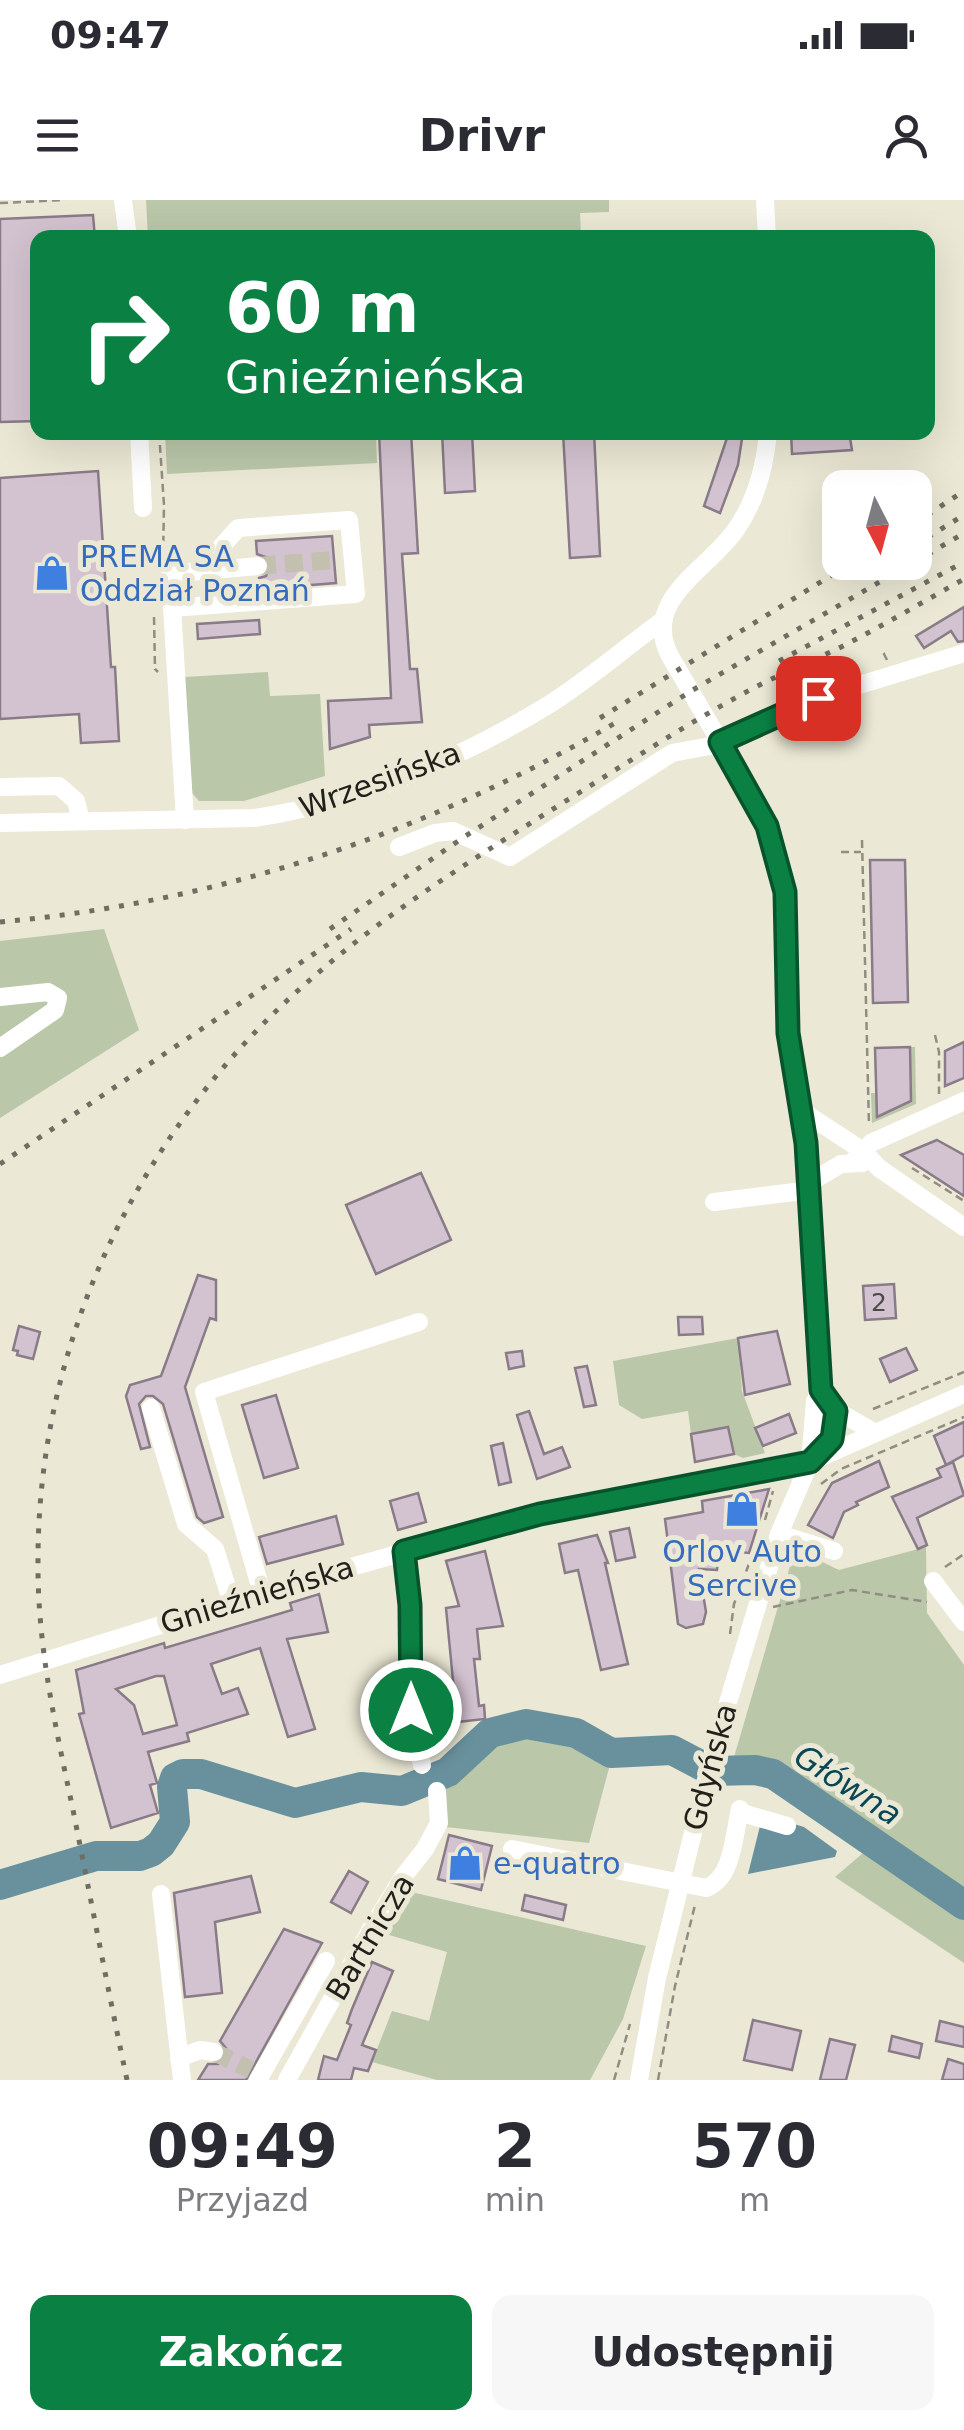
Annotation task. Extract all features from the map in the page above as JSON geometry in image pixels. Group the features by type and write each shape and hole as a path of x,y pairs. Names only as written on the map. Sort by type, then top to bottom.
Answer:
{"street":[{"path":"123,200 127,230"},
{"path":"765,200 767,230"},
{"path":"139,440 143,508"},
{"path":"767,440 752,504 735,532 677,592 662,622 664,644 767,826 783,880 788,1033 810,1187 821,1390 836,1411 874,1432"},
{"path":"172,608 356,594 343,560 350,520 238,528 200,570"},
{"path":"185,820 170,574 258,566"},
{"name":"Wrzesińska","path":"0,823 254,818 337,801 450,758 548,705 662,622"},
{"path":"399,847 435,833 453,831 510,858 672,753 720,742 818,698 964,652"},
{"path":"0,786 59,786 76,800 80,821"},
{"path":"0,996 48,992 58,998 56,1010 0,1048"},
{"path":"714,1202 810,1187 836,1166 858,1156 871,1142 964,1101"},
{"path":"802,1111 858,1156 964,1227"},
{"path":"262,1594 204,1392 419,1322"},
{"path":"810,1462 815,1400 821,1390"},
{"path":"810,1462 964,1394"},
{"path":"150,1408 186,1524 215,1548 232,1603"},
{"path":"810,1462 832,1439 836,1411"},
{"name":"Gnieźnieńska","path":"0,1675 404,1551 540,1514 810,1462"},
{"name":"Gdyńska","path":"639,2080 657,1978 689,1886 712,1752 779,1534 810,1462"},
{"path":"779,1534 834,1551"},
{"path":"404,1551 410,1605 412,1721 422,1765"},
{"path":"938,1588 964,1622"},
{"name":"Bartnicza","path":"287,2080 371,1929 403,1877 426,1849 438,1823 437,1792"},
{"path":"512,1850 689,1886 712,1887 724,1873 740,1810 787,1826"},
{"path":"161,1894 182,2080"},
{"path":"257,2075 326,1961"},
{"path":"179,2058 200,2050 214,2052"}],"path":[{"path":"0,203 65,200"},
{"path":"160,440 162,558 170,574"},
{"path":"862,840 870,1132"},
{"path":"841,852 862,852"},
{"path":"864,903 871,903"},
{"path":"866,982 875,981"},
{"path":"866,1026 874,1025"},
{"path":"935,1035 942,1100"},
{"path":"868,1087 878,1086"},
{"path":"866,1413 964,1372"},
{"path":"821,1484 840,1469 964,1417"},
{"path":"767,1608 842,1590 926,1602 938,1588 945,1566 964,1554"},
{"path":"658,2080 689,1886"}],"green space":[{"path":"146,200 609,200 609,212 580,213 581,230 148,230"},
{"path":"165,440 376,440 377,463 167,474"},
{"path":"268,672 270,696 320,694 325,776 244,801 199,801 192,793 185,677"},
{"path":"104,929 139,1030 0,1118 0,941"},
{"path":"910,1047 915,1047 916,1104 872,1123 871,1093 876,1093 876,1111 882,1114 911,1101"},
{"path":"738,1338 742,1391 765,1453 743,1458 734,1454 728,1427 691,1434 688,1411 642,1419 619,1405 613,1361"},
{"path":"926,1547 927,1613 964,1665 964,1963 835,1877 863,1853 734,1757 795,1549 839,1570"},
{"path":"553,1735 612,1757 589,1843 446,1827 445,1780 472,1753 497,1740"},
{"path":"398,1889 646,1946 623,2019 590,2080 437,2080 372,2062 392,2011 429,2021 447,1952 379,1932"}],"water":[{"path":"787,1822 804,1827 837,1851 835,1857 748,1874 760,1826"}],"building":[{"path":"93,215 94,230 30,230 30,421 0,422 0,219"},
{"path":"379,440 411,440 418,553 402,554 410,669 417,669 422,722 369,725 370,737 330,749 328,701 391,698"},
{"path":"442,440 472,440 475,491 445,493"},
{"path":"563,440 594,440 600,556 570,558"},
{"path":"726,440 742,440 738,465 720,513 704,506"},
{"path":"791,440 850,440 852,450 792,454"},
{"name":"PREMA SA Oddział Poznań","path":"98,471 119,741 81,743 79,714 0,719 0,478"},
{"path":"332,536 336,583 260,589 259,578 266,576 270,566 268,558 257,554 256,541"},
{"path":"964,607 964,641 958,642 951,631 924,648 916,636"},
{"path":"259,620 260,634 198,639 197,624"},
{"path":"870,860 905,860 908,1002 873,1003"},
{"path":"964,1042 964,1078 945,1086 945,1051"},
{"path":"910,1047 911,1101 877,1117 875,1048"},
{"path":"937,1140 964,1155 964,1196 901,1155"},
{"path":"421,1173 451,1240 376,1274 346,1205"},
{"path":"198,1275 216,1280 216,1320 210,1318 185,1387 223,1517 204,1523 197,1517 163,1404 146,1396 139,1404 150,1447 141,1449 126,1396 130,1385 161,1376"},
{"path":"894,1284 896,1318 865,1320 863,1286"},
{"path":"678,1317 702,1317 703,1334 679,1335"},
{"path":"19,1326 40,1332 33,1359 13,1350"},
{"path":"777,1331 790,1384 745,1395 738,1338"},
{"path":"906,1348 917,1370 890,1382 880,1359"},
{"path":"522,1351 524,1366 509,1369 506,1353"},
{"path":"587,1366 596,1405 584,1407 575,1368"},
{"path":"276,1395 298,1468 264,1478 242,1405"},
{"path":"529,1411 544,1454 562,1447 570,1467 537,1479 517,1415"},
{"path":"789,1414 796,1433 763,1446 755,1428"},
{"path":"964,1422 964,1455 946,1465 934,1436"},
{"path":"728,1427 734,1454 695,1462 691,1434"},
{"path":"503,1443 511,1482 499,1485 491,1446"},
{"path":"879,1461 889,1487 844,1512 833,1538 808,1525 832,1483"},
{"path":"953,1462 964,1495 917,1518 927,1545 918,1549 892,1497 941,1477 937,1469"},
{"path":"769,1489 749,1553 719,1550 717,1570 699,1569 706,1612 703,1624 686,1628 678,1624 665,1519 703,1512 702,1501"},
{"path":"418,1493 426,1522 398,1530 390,1501"},
{"path":"336,1516 343,1544 267,1564 259,1537"},
{"path":"629,1528 635,1557 616,1561 610,1532"},
{"path":"597,1535 608,1563 628,1664 601,1670 578,1570 565,1573 559,1544"},
{"path":"485,1551 503,1626 477,1629 480,1659 474,1659 479,1706 484,1705 485,1719 457,1722 446,1608 459,1606 446,1561"},
{"path":"319,1594 328,1632 287,1639 315,1729 288,1737 260,1648 211,1664 222,1694 238,1688 248,1714 187,1733 189,1741 148,1752 157,1783 150,1785 158,1813 111,1828 79,1714 84,1713 76,1670 292,1610 290,1603","holes":["164,1676 177,1725 143,1734 134,1705 116,1689"]},
{"name":"e-quatro","path":"449,1835 492,1846 481,1890 438,1879"},
{"path":"349,1871 368,1882 351,1913 331,1902"},
{"path":"251,1876 260,1912 215,1922 222,1993 185,1997 174,1893"},
{"path":"525,1895 566,1905 563,1920 522,1910"},
{"path":"284,1929 322,1943 246,2080 198,2080 208,2064 224,2059 226,2048 220,2041"},
{"path":"372,1962 393,1971 362,2045 376,2050 368,2071 354,2068 351,2080 318,2080 324,2056 337,2060 351,2025 347,2023 352,2009"},
{"path":"753,2020 801,2031 792,2070 744,2060"},
{"path":"940,2021 964,2027 964,2047 936,2041"},
{"path":"892,2036 922,2044 919,2058 889,2051"},
{"path":"830,2039 855,2045 846,2080 820,2080"},
{"path":"948,2059 964,2064 964,2080 942,2080"}],"waterway":[{"name":"Główna","path":"0,1885 96,1856 140,1856 151,1852 175,1822 172,1787 175,1778 183,1774 201,1774 295,1803 361,1787 402,1791 448,1772 490,1733 526,1724 576,1733 611,1753 672,1750 712,1771 755,1770 773,1774 964,1905"}],"tunnel":[{"path":"258,566 334,560"},
{"path":"214,2052 251,2070"}],"railway":[{"path":"932,512 964,491"},
{"path":"932,535 964,515"},
{"path":"932,552 964,533"},
{"path":"779,661 964,562"},
{"path":"127,2080 49,1689 38,1567 42,1483 56,1400 79,1320 110,1243 149,1170 196,1101 250,1037 340,954 401,908 692,723 964,579"},
{"path":"600,718 824,580"},
{"path":"330,929 464,837 691,691 883,580"},
{"path":"0,922 164,898 322,855 475,796 622,719"},
{"path":"0,1164 351,929"}],"place":[{"name":"PREMA SA Oddział Poznań","path":"52,573"},
{"name":"Orlov Auto Sercive","path":"742,1509"},
{"name":"e-quatro","path":"465,1863"}],"route":[{"path":"411,1710 412,1646 404,1551 540,1514 810,1462 832,1439 836,1411 821,1390 806,1143 788,1033 783,880 767,826 720,742 818,698"}]}
